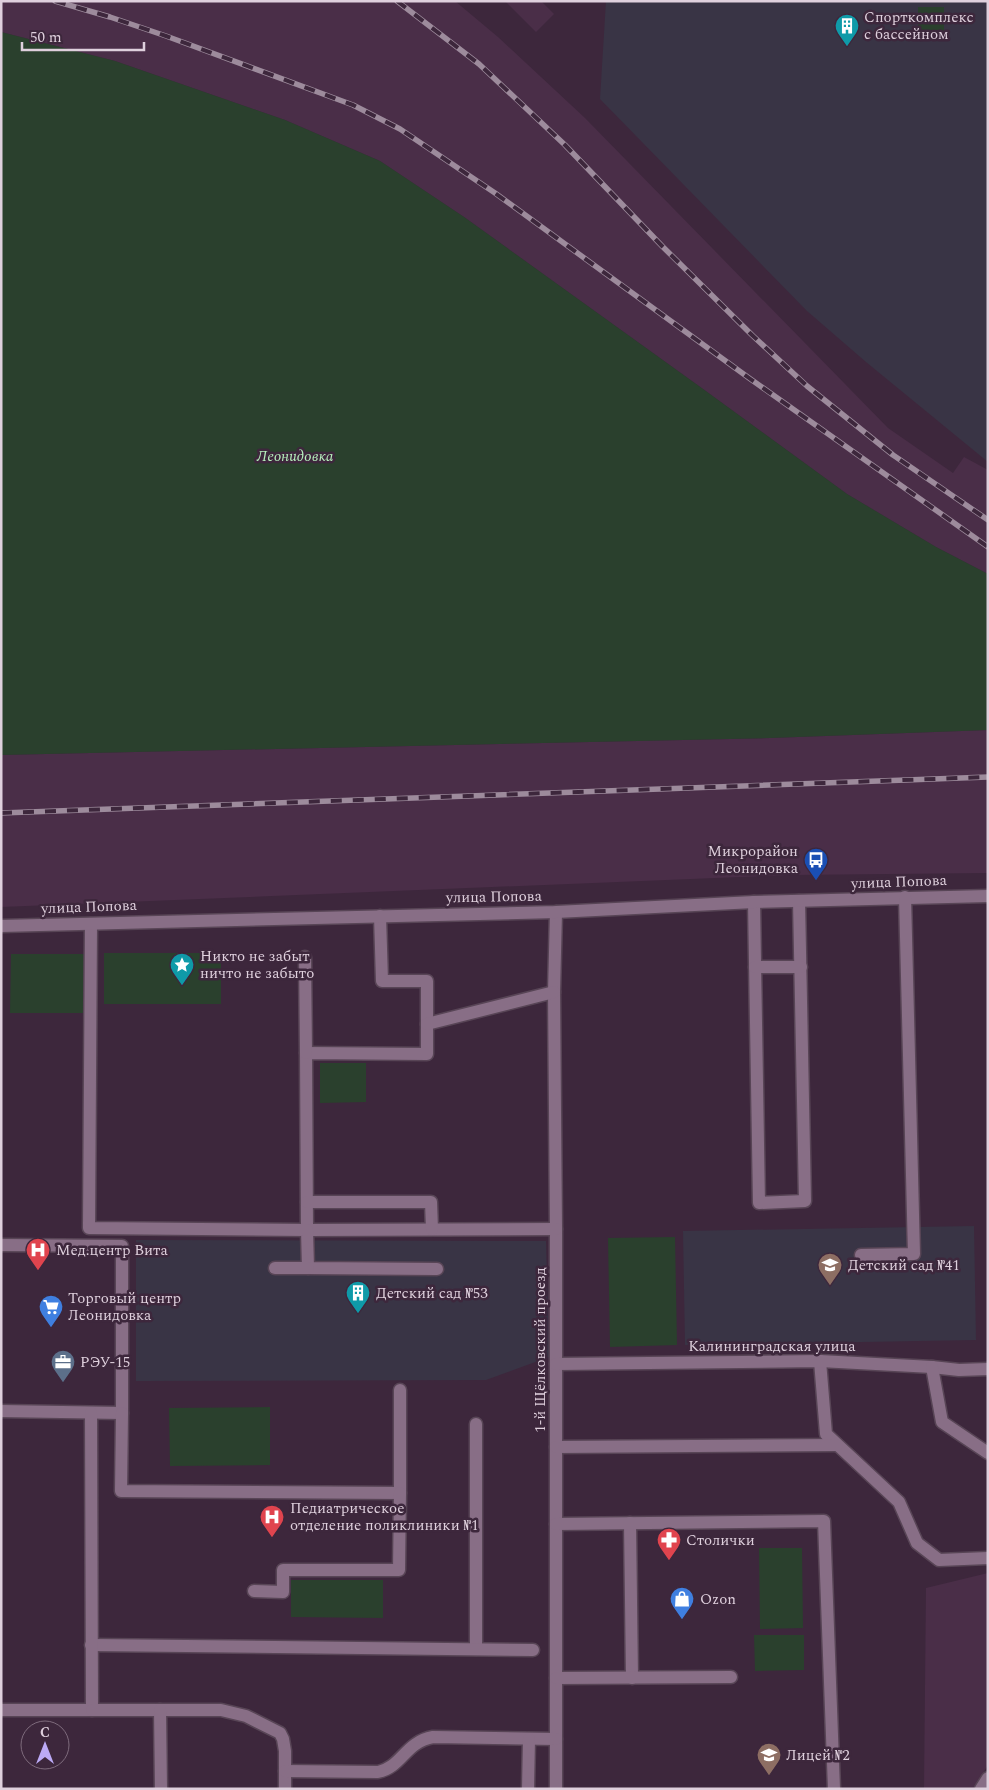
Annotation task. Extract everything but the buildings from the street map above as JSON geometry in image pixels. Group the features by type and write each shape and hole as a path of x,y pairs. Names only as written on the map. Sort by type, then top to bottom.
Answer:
{"street":[{"name":"улица Попова","path":"1,926 556,912 754,902 988,896"},
{"path":"861,1255 914,1254 905,897"},
{"path":"754,902 758,1203 804,1201 799,901"},
{"name":"1-й Щёлковский проезд","path":"556,912 554,992 556,1789"},
{"path":"306,1053 427,1054 427,981 382,981 380,916"},
{"path":"91,924 89,1228 307,1230 556,1229"},
{"path":"305,957 308,1268"},
{"path":"755,967 801,966"},
{"path":"427,1024 554,992"},
{"path":"307,1202 431,1202 432,1229"},
{"path":"1,1245 122,1246 121,1492 400,1493"},
{"path":"275,1268 438,1269"},
{"path":"820,1361 826,1434 899,1502 917,1543 939,1560 988,1558"},
{"name":"Калининградская улица","path":"556,1364 820,1361 959,1370 988,1369"},
{"path":"932,1367 942,1422 988,1453"},
{"path":"254,1591 283,1592 283,1570 399,1570 400,1390"},
{"path":"1,1411 122,1413"},
{"path":"91,1413 92,1710"},
{"path":"476,1424 476,1649"},
{"path":"556,1447 837,1445"},
{"path":"556,1524 824,1521 834,1789"},
{"path":"630,1523 632,1678"},
{"path":"91,1645 534,1650"},
{"path":"556,1678 731,1677"},
{"path":"1,1710 221,1710 246,1716 280,1733 284,1739 285,1789"},
{"path":"160,1710 161,1789"},
{"path":"285,1771 378,1772 386,1770 422,1739 556,1739"},
{"path":"528,1739 528,1789"},
{"path":"981,1789 988,1778"}],"shaded area":[{"path":"1,1 455,1 498,37 585,118 888,428 953,473 964,457 988,470 988,574 936,547 847,494 464,217 380,161 285,120 115,61 1,32"},
{"path":"505,1 541,1 554,14 536,32"},
{"path":"606,1 988,1 988,462 807,311 600,99"},
{"path":"988,730 988,873 790,875 1,907 1,755 770,738"},
{"name":"Детский сад №41","path":"974,1226 976,1340 685,1345 683,1231"},
{"path":"136,1240 546,1241 549,1357 486,1380 136,1381"},
{"path":"988,1573 988,1765 973,1789 924,1789 926,1588"}],"green space":[{"path":"918,7 944,7 944,31 918,31"},
{"name":"Леонидовка","path":"1,32 115,61 285,120 380,161 464,217 847,494 936,547 988,574 988,730 770,738 1,755"},
{"path":"104,953 221,953 221,1004 104,1004"},
{"path":"11,954 85,954 85,1013 10,1013"},
{"path":"320,1063 366,1063 366,1102 320,1103"},
{"path":"675,1237 677,1345 610,1347 608,1238"},
{"path":"270,1407 270,1465 170,1466 169,1408"},
{"path":"759,1548 802,1548 803,1628 760,1629"},
{"path":"291,1580 383,1580 383,1618 291,1617"},
{"path":"754,1635 804,1635 804,1670 755,1671"}],"railway":[{"path":"55,1 166,36 353,105 400,129 495,193 749,378 988,547"},
{"path":"397,1 479,64 565,145 662,246 752,335 807,386 893,455 988,520"},
{"path":"1,813 988,777"}],"place":[{"name":"Спорткомплекс с бассейном","path":"847,47"},
{"name":"Микрорайон Леонидовка","path":"816,881"},
{"name":"Никто не забыт ничто не забыто","path":"182,986"},
{"name":"Мед.центр Вита","path":"38,1271"},
{"name":"Детский сад №41","path":"830,1286"},
{"name":"Детский сад №53","path":"358,1314"},
{"name":"Торговый центр Леонидовка","path":"51,1328"},
{"name":"РЭУ-15","path":"63,1383"},
{"name":"Педиатрическое отделение поликлиники №1","path":"272,1538"},
{"name":"Столички","path":"669,1561"},
{"name":"Ozon","path":"682,1620"},
{"name":"Лицей №2","path":"769,1776"}]}
